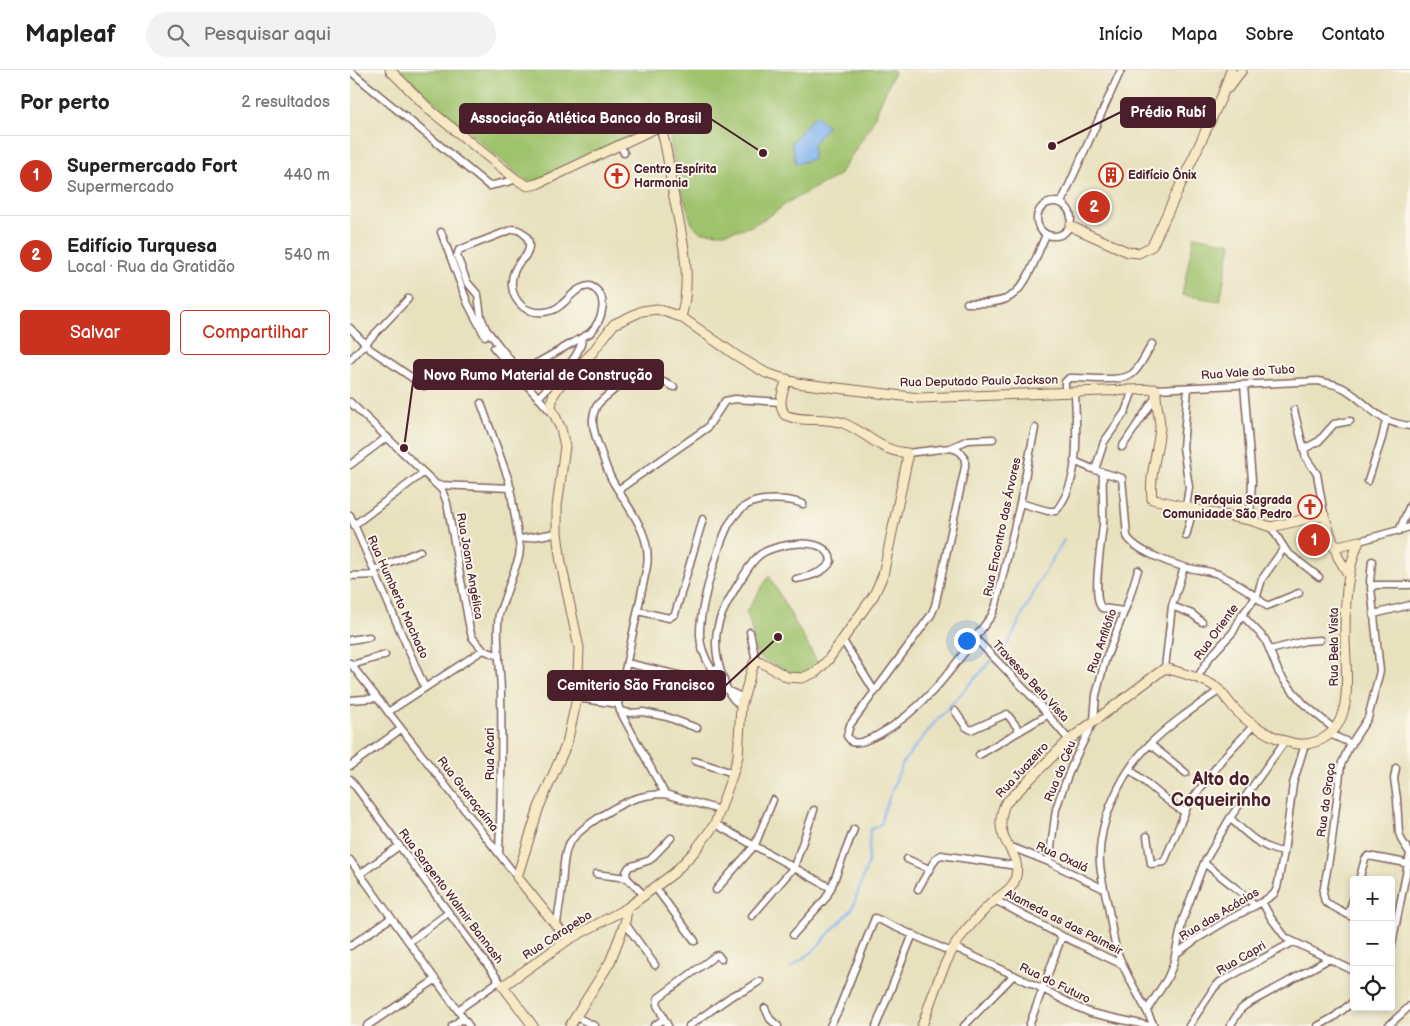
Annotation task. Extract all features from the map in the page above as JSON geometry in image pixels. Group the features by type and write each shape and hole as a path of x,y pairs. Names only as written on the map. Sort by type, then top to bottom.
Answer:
{"main road":[{"path":"390,70 431,111 513,179 528,186 538,184 622,149 660,126 683,238 686,264 685,300 681,317"},
{"path":"1070,226 1128,252 1139,253 1152,246 1222,96 1231,70"},
{"path":"1222,96 1242,70"},
{"name":"Rua Deputado Paulo Jackson","path":"553,414 551,401 555,390 592,353 614,324 650,309 657,309 681,317 736,356 786,384 809,384 919,398 1070,392"},
{"path":"756,661 762,662 787,676 802,678 816,672 828,660 874,595 883,575 907,461 907,453 884,448 843,423 833,420 789,417 782,411 780,402 786,384"},
{"name":"Rua Vale do Tubo","path":"1070,392 1133,390 1156,394"},
{"path":"1156,394 1160,430 1152,499 1250,520 1271,527 1324,515 1334,547 1348,574"},
{"path":"517,877 538,807 567,743 577,698 579,648 561,563 557,533 557,507 565,446 561,429 553,414"},
{"path":"1334,547 1359,541"},
{"name":"Rua Bela Vista","path":"1332,731 1344,708 1347,685 1345,639 1348,574 1352,556 1359,541"},
{"name":"Rua Carapeba","path":"501,984 568,940 627,908 674,873 694,852 714,824 733,774 743,738 742,702 756,661"},
{"path":"1165,668 1211,684 1220,690 1238,712 1254,725 1286,741 1306,744 1325,738 1332,731"},
{"name":"Rua Juazeiro","path":"1017,866 1004,838 1000,824 1005,804 1069,740 1165,668"},
{"path":"922,1026 953,949 975,920 995,900 1012,887 1017,866"},
{"name":"Rua Guaraçaíma","path":"517,877 568,940"},
{"path":"570,1026 610,962 625,923 627,908"},
{"name":"Rua Sargento Walmir Bannash","path":"501,984 533,1026"}],"street":[{"path":"1061,203 1121,70"},
{"path":"350,71 489,186 513,179"},
{"path":"1049,202 1061,203 1070,212 1070,226 1062,235 1046,235 1038,226 1037,214 1049,202"},
{"path":"513,229 523,232 529,241 529,245 526,256 512,275 511,283 517,300 529,311 546,312 560,306 579,289 590,286 594,288 601,296 603,302 600,317 595,328 582,338 528,368 521,370 514,366 486,328 481,317 478,295 467,282 457,256 458,251 508,230 513,229"},
{"path":"441,232 468,304 482,332 501,357 553,414"},
{"path":"967,303 1000,301 1018,291 1046,235"},
{"path":"350,360 408,299"},
{"path":"350,328 375,353 424,386"},
{"path":"538,398 578,353 582,344 582,338"},
{"path":"1020,503 1048,511 1056,511 1071,482 1076,442 1070,392 1065,382 1069,378 1125,378 1132,374 1152,344"},
{"path":"665,794 619,707 648,557 647,546 641,529 609,474 592,420 597,406 626,380 634,376 649,376 674,387"},
{"name":"Rua Vale do Tubo","path":"1156,394 1188,388 1318,381 1332,383 1344,388 1386,420 1410,426"},
{"path":"1244,385 1252,480 1250,520"},
{"path":"1186,536 1190,508 1183,447 1188,388"},
{"path":"1095,470 1104,442 1125,412 1133,390"},
{"path":"1122,447 1156,394"},
{"path":"618,490 707,428 725,401 735,399 780,402"},
{"path":"350,402 438,486 510,488"},
{"name":"Rua Acari","path":"481,403 510,488 520,539 519,557 499,614 502,763 499,853"},
{"path":"1294,410 1308,463 1316,474 1324,515"},
{"path":"1368,481 1386,420"},
{"path":"1304,449 1319,441 1334,424 1350,421"},
{"name":"Rua Encontro das Árvores","path":"950,448 959,450 962,453 966,461 966,467 935,606 931,615 850,725 847,736 852,742 866,741 884,731 926,700 995,610 1035,428"},
{"path":"350,466 388,437"},
{"path":"907,453 950,448 968,440 993,439"},
{"path":"1074,461 1103,473 1116,475 1123,480 1127,536 1131,543 1140,550 1184,567 1217,574 1257,596 1267,606 1299,593"},
{"path":"354,526 423,472"},
{"path":"1103,473 1103,523 1098,565 1098,604 1102,608 1124,611"},
{"name":"Rua Joana Angélica","path":"438,486 442,490 447,503 470,630 472,637 483,650"},
{"path":"720,671 711,668 706,657 700,638 700,627 719,553 730,523 742,508 753,502 790,500 803,504"},
{"path":"1399,531 1410,505"},
{"name":"Rua Humberto Machado","path":"350,515 425,688"},
{"path":"638,611 669,618 674,616 703,519"},
{"path":"1271,527 1287,552 1319,577"},
{"path":"1359,541 1410,527"},
{"path":"520,539 557,533"},
{"path":"742,702 727,690 720,671 716,640 719,621 728,600 757,558 768,550 797,544 814,544 820,546 828,553 831,561 826,568 808,577 796,579"},
{"name":"Rua Oriente","path":"1197,678 1210,657 1233,632 1242,615 1257,596 1262,579 1284,548"},
{"path":"350,576 375,573 420,551"},
{"name":"Rua da Graça","path":"1350,915 1325,902 1323,893 1331,848 1341,765 1368,718 1380,671 1374,614 1374,586 1370,582 1372,562"},
{"path":"1165,668 1172,606 1184,567"},
{"name":"Rua Anfilófio","path":"1094,720 1093,694 1119,629 1138,570"},
{"path":"1374,586 1410,585"},
{"path":"1374,614 1410,605"},
{"path":"1172,606 1192,614 1202,622"},
{"path":"1242,615 1258,631 1270,650 1279,673 1293,692 1332,731 1352,744"},
{"path":"750,632 756,661"},
{"path":"350,640 369,637"},
{"name":"Travessa Bela Vista","path":"975,638 1002,665 1069,740"},
{"path":"842,639 875,692"},
{"path":"1270,650 1306,641 1320,640"},
{"path":"388,712 483,650 499,656"},
{"path":"351,664 385,655"},
{"path":"627,663 690,678"},
{"name":"Rua Guaraçaíma","path":"351,664 517,877"},
{"path":"1152,1026 1147,1010 1116,949 1100,861 1104,830 1117,791 1150,744 1179,719 1220,690"},
{"path":"350,700 377,698"},
{"path":"577,698 619,707 630,713 643,712 667,717 697,728"},
{"path":"955,711 966,727 971,730 1007,714 1020,730"},
{"path":"979,755 1047,715"},
{"name":"Rua do Céu","path":"1048,862 1056,809 1072,765 1094,720"},
{"path":"1147,836 1151,864 1164,862 1184,812 1223,758 1254,725"},
{"path":"350,766 401,729"},
{"path":"1177,953 1183,919 1204,862 1230,818 1286,741"},
{"path":"1150,744 1186,772"},
{"name":"Rua das Acácias","path":"1147,1010 1167,979 1177,953 1274,894 1277,888 1284,852 1293,784 1306,744"},
{"path":"695,761 733,774"},
{"path":"1395,929 1410,854 1399,833 1394,779 1396,768"},
{"path":"1130,770 1184,812"},
{"name":"Rua Sargento Walmir Bannash","path":"350,779 501,984"},
{"path":"557,925 564,862 567,849 577,834 625,803 642,797 665,794 720,810"},
{"path":"716,890 755,845 773,800"},
{"path":"752,916 794,867 814,810"},
{"path":"1230,818 1260,844 1274,851 1284,852"},
{"path":"714,824 831,888"},
{"path":"793,936 826,898 854,829"},
{"path":"644,895 628,878 626,872 629,867 650,860 671,838"},
{"path":"360,874 398,846"},
{"name":"Rua Oxalá","path":"1009,846 1048,862 1104,890"},
{"path":"918,888 936,858 941,855 1017,866"},
{"path":"1360,876 1365,859 1368,856 1409,865"},
{"path":"907,859 929,869"},
{"path":"350,860 469,1026"},
{"path":"1204,862 1255,906"},
{"path":"596,874 628,878"},
{"path":"656,887 695,941"},
{"name":"Alameda as das Palmeir","path":"995,900 1062,936 1123,965"},
{"path":"1262,902 1281,934 1293,942 1350,969"},
{"path":"409,942 448,913"},
{"path":"350,946 391,918"},
{"name":"Rua do Futuro","path":"830,1026 838,1011 875,918 1014,975 1091,1013 1152,1026"},
{"path":"625,923 655,966"},
{"path":"876,1026 913,934"},
{"path":"1029,1026 1062,936"},
{"name":"Rua Capri","path":"1189,1026 1220,982 1293,942"},
{"path":"668,1026 656,1000 716,955 721,959"},
{"path":"1230,1026 1241,1009 1246,1005 1328,959"},
{"path":"964,1026 1014,975"},
{"path":"367,1026 435,980"},
{"path":"689,1026 733,995 746,990 760,981"},
{"name":"Rua Carapeba","path":"458,1010 501,984"},
{"path":"1320,1026 1350,1004"},
{"path":"1388,1026 1410,1006"},
{"path":"765,1008 770,1019 778,1026"},
{"path":"576,1017 595,1026"},
{"path":"452,1026 463,1018"},
{"path":"654,1026 664,1019"}],"green space":[{"path":"398,70 895,70 869,129 838,176 790,201 771,215 749,227 723,233 700,232 692,224 682,192 677,190 669,128 662,116 655,124 533,182 524,180"},
{"path":"1194,236 1231,243 1220,301 1182,295"},
{"path":"769,576 819,665 805,675 795,676 757,656 746,612"}],"water":[{"path":"815,115 828,126 813,144 813,159 796,164 791,143"}],"waterway":[{"path":"997,655 1008,644 1040,580 1064,540"},
{"path":"790,968 812,952 852,909 868,864 870,830 881,824 884,811 903,762 936,721 993,659"}],"place":[{"name":"Prédio Rubí","path":"1052,146"},
{"name":"Associação Atlética Banco do Brasil","path":"763,153"},
{"name":"Edifício Ônix","path":"1111,175"},
{"name":"Centro Espírita Harmonia","path":"617,176"},
{"name":"Edifício Turquesa","path":"1094,207"},
{"name":"Novo Rumo Material de Construção","path":"404,448"},
{"name":"Paróquia Sagrada Comunidade São Pedro","path":"1310,507"},
{"name":"Supermercado Fort","path":"1314,540"},
{"name":"Cemiterio São Francisco","path":"778,637"}],"district":[{"name":"Alto do Coqueirinho","path":"1221,790"}]}
